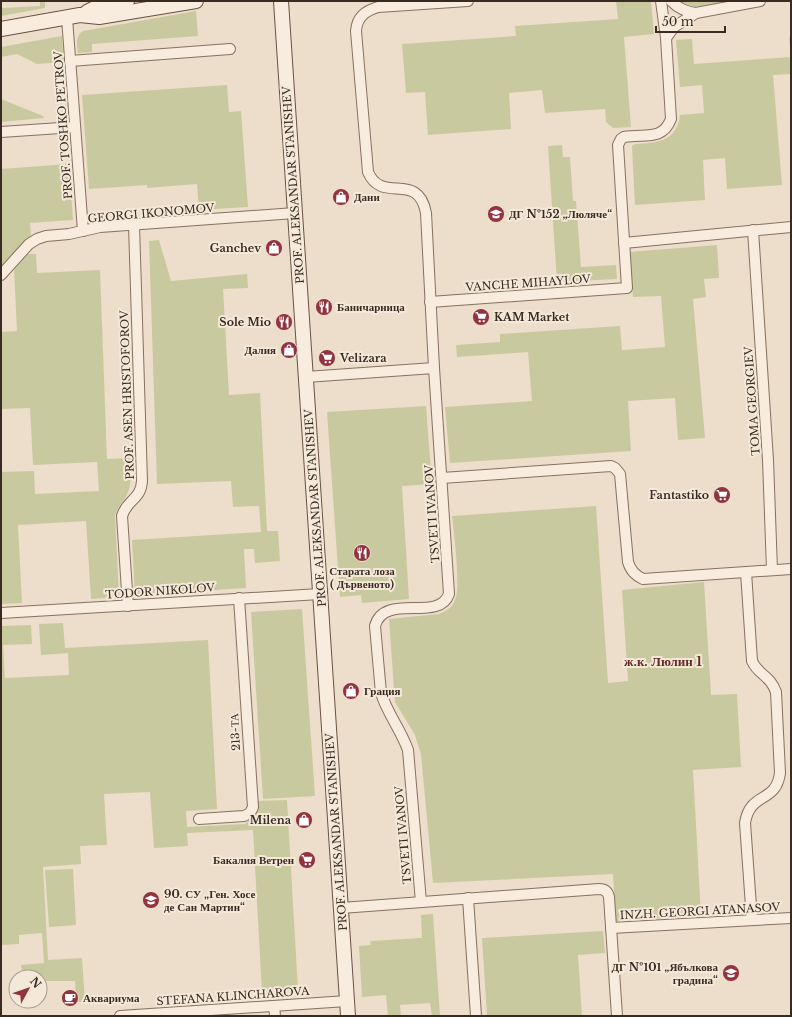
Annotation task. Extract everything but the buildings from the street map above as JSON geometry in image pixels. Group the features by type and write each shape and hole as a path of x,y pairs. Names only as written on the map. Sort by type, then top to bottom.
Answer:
{"street":[{"path":"1,29 74,16 95,8 127,1"},
{"path":"74,16 99,17 196,1"},
{"name":"PROF. ALEKSANDAR STANISHEV","path":"280,1 348,1016"},
{"name":"TSVETI IVANOV","path":"421,902 408,750 405,740 383,701 381,693 376,626 379,616 388,610 437,606 448,598 449,589 424,205 414,192 407,189 387,189 380,187 375,184 368,172 356,31 357,23 362,14 378,7 468,1"},
{"path":"661,1 666,38 671,119 669,125 659,134 624,138 621,139 618,145 624,243 791,227"},
{"path":"671,1 681,9 696,13 760,1"},
{"path":"666,38 674,27 696,13"},
{"name":"PROF. TOSHKO PETROV","path":"74,16 70,61 83,230"},
{"path":"70,61 230,49"},
{"path":"1,132 75,127"},
{"name":"GEORGI IKONOMOV","path":"1,275 29,244 46,236 69,234 100,227 294,213"},
{"name":"PROF. ASEN HRISTOFOROV","path":"128,606 122,516 127,505 140,493 142,481 134,225"},
{"name":"TOMA GEORGIEV","path":"753,230 768,460 772,570"},
{"name":"VANCHE MIHAYLOV","path":"430,302 627,288 624,243"},
{"path":"306,376 434,368"},
{"path":"442,478 611,466 618,470 621,478 628,562 635,575 643,579 791,569"},
{"path":"746,572 752,660 758,670 769,678 776,692 780,773 776,788 770,794 755,802 746,815 745,823 752,920"},
{"name":"TODOR NIKOLOV","path":"1,613 320,594"},
{"name":"213-ТА","path":"200,819 244,816 250,813 253,807 239,598"},
{"path":"341,908 602,889 608,894 617,1016"},
{"path":"468,898 476,1016"},
{"name":"INZH. GEORGI ATANASOV","path":"611,928 791,918"},
{"name":"STEFANA KLINCHAROVA","path":"120,1016 274,1011 347,1001"}],"green space":[{"path":"40,1 45,1 45,8 1,16 1,8 40,6"},
{"path":"616,1 651,1 654,34 624,37 631,127 613,128 606,122 605,109 545,113 542,90 509,93 511,129 428,135 425,92 406,93 402,44 516,36 515,26 618,19"},
{"path":"678,1 731,1 695,7"},
{"path":"196,11 198,36 92,44 92,52 78,53 78,38 80,33 83,31"},
{"path":"62,36 64,62 37,64 17,54 1,57 1,47"},
{"path":"789,37 791,37 791,57"},
{"path":"692,39 694,64 791,57 791,74 773,75 782,185 727,189 725,158 703,160 705,200 635,205 632,146 635,144 658,142 670,136 675,131 680,115 704,113 702,85 680,87 676,40"},
{"path":"227,85 229,112 241,111 248,207 199,210 197,184 147,188 147,185 89,189 82,95"},
{"path":"1,99 43,116 44,118 1,122"},
{"path":"562,145 563,157 570,157 573,201 576,201 581,267 616,265 617,279 557,282 548,146"},
{"path":"69,164 73,220 30,223 31,236 1,269 1,169"},
{"path":"159,240 171,281 247,274 248,288 223,289 229,395 260,393 267,531 278,531 280,561 255,563 254,549 244,549 246,588 135,595 132,540 261,532 259,506 233,507 231,481 157,484 149,241"},
{"path":"717,245 719,278 704,279 706,297 693,299 705,438 678,440 675,398 628,401 631,451 450,463 445,407 532,401 528,352 457,357 456,345 500,342 500,334 620,326 622,350 665,347 661,296 633,297 629,252"},
{"path":"28,254 36,254 37,273 100,270 107,459 130,458 130,487 115,516 119,597 91,599 86,521 18,525 22,603 1,604 1,472 34,471 35,494 99,491 97,462 33,465 30,408 1,409 1,332 17,331 14,270"},
{"path":"426,406 432,484 402,486 409,599 362,603 361,595 340,597 327,412"},
{"path":"596,506 608,683 628,681 622,590 704,582 711,695 737,694 741,767 693,770 701,916 616,921 613,874 433,883 421,754 415,735 395,702 389,619 439,614 444,612 454,603 457,594 457,573 452,516"},
{"path":"302,609 315,796 263,799 251,612"},
{"path":"63,623 65,648 208,640 217,809 186,811 187,827 245,824 257,812 256,801 287,800 298,990 262,992 253,830 187,833 188,846 154,848 150,792 104,794 107,845 80,846 81,864 43,867 48,960 82,958 85,1002 76,1002 75,981 48,981 48,969 22,969 21,965 44,963 42,933 19,935 19,944 1,945 1,626 31,625 32,644 3,645 5,678 69,675 68,653 41,655 39,624"},
{"path":"73,869 76,925 49,927 45,870"},
{"path":"433,914 440,1016 432,1016 430,1003 400,1005 401,1016 388,1016 386,995 362,997 359,946 371,945 370,941 422,938 421,915"},
{"path":"603,931 605,953 578,955 582,1016 487,1016 482,938"}],"place":[{"name":"Дани","path":"341,197"},
{"name":"ДГ №152 „Люляче“","path":"496,214"},
{"name":"Ganchev","path":"274,248"},
{"name":"Баничарница","path":"324,307"},
{"name":"KAM Market","path":"481,317"},
{"name":"Sole Mio","path":"284,322"},
{"name":"Далия","path":"289,350"},
{"name":"Velizara","path":"327,358"},
{"name":"Fantastiko","path":"722,495"},
{"name":"Старата лоза ( Дървеното)","path":"362,553"},
{"name":"Грация","path":"351,691"},
{"name":"Milena","path":"304,820"},
{"name":"Бакалия Ветрен","path":"307,860"},
{"name":"90. СУ „Ген. Хосе де Сан Мартин“","path":"151,900"},
{"name":"ДГ №101 „Ябълкова градина“","path":"731,973"},
{"name":"Аквариума","path":"70,998"}],"district":[{"name":"ж.к. Люлин 1","path":"663,661"}]}
